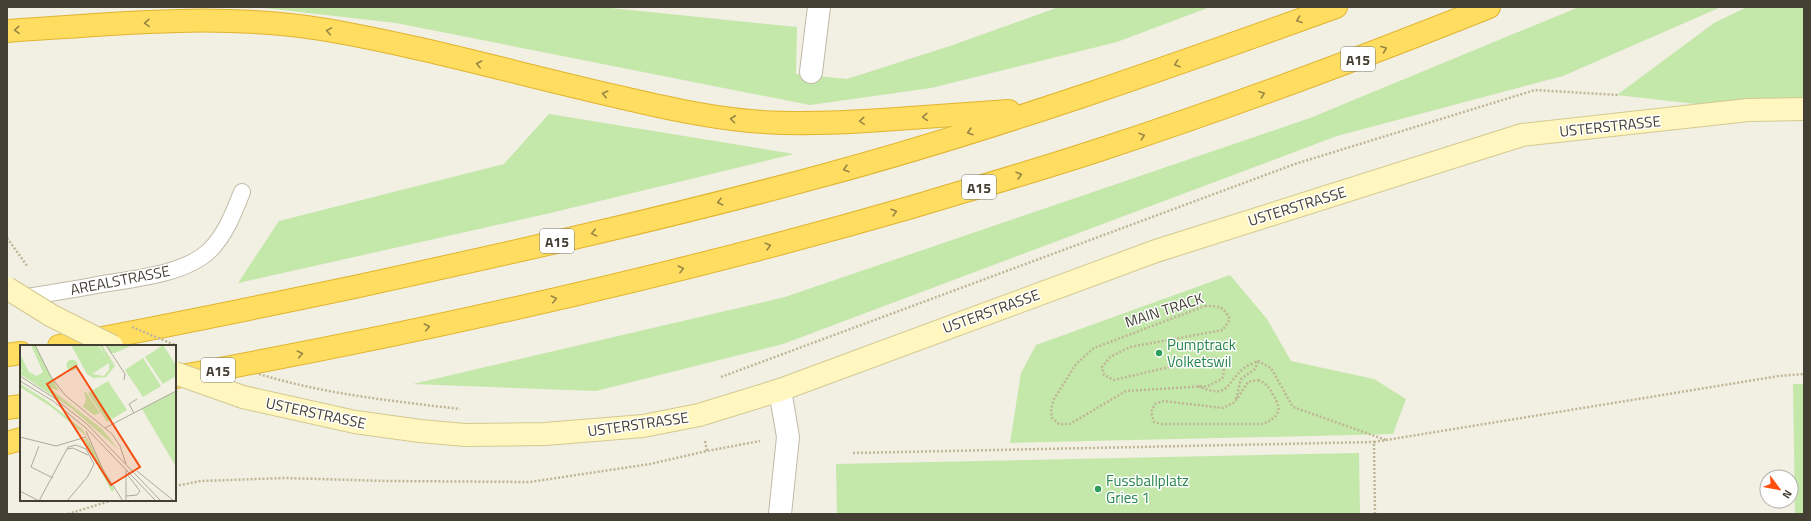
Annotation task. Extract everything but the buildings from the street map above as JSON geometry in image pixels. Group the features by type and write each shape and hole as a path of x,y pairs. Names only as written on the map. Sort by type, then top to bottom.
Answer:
{"highway":[{"name":"A15","path":"64,345 125,334 406,275 669,215 826,175 1048,108 1144,76 1336,7"},
{"name":"A15","path":"176,378 260,368 621,284 839,228 1099,151 1225,108 1346,63 1489,7"},
{"path":"7,31 172,22 231,21 277,23 328,30 393,43 658,106 716,117 750,121 826,123 1048,108"},
{"path":"7,355 20,353"},
{"path":"176,389 260,368"},
{"path":"7,408 20,406"},
{"path":"7,443 20,439"}],"main road":[{"name":"USTERSTRASSE","path":"176,373 243,397 370,424 420,431 465,435 545,434 643,426 699,415 780,390 1156,251 1522,135 1748,110 1804,109"},
{"path":"7,288 52,316 110,345"}],"street":[{"path":"811,72 819,7"},
{"path":"780,390 788,437 780,514"}],"lane":[{"name":"AREALSTRASSE","path":"7,300 158,274 196,261 209,251 221,237 232,218 242,192"}],"path":[{"path":"7,238 32,272"},
{"name":"MAIN TRACK","path":"1205,306 1217,306 1225,310 1230,319 1223,330 1130,348 1110,357 1102,367 1104,375 1114,380 1206,358 1218,358 1223,363 1225,371 1222,380 1208,386 1198,386 1126,390 1070,424 1059,424 1052,418 1051,409 1054,399 1076,364 1094,348 1205,306"},
{"path":"126,324 181,347"},
{"path":"1198,386 1212,392 1228,388 1244,369 1258,361"},
{"path":"1235,402 1248,382 1258,380 1266,383 1279,404 1278,412 1273,420 1263,424 1161,424 1154,422 1151,412 1155,404 1163,401 1223,408 1235,402 1241,379 1255,369 1258,361"},
{"path":"1258,361 1271,368 1293,407 1387,440"},
{"name":"USTERSTRASSE","path":"260,368 322,389 365,397 460,408"},
{"path":"853,453 1374,442 1771,377 1804,374"},
{"path":"176,486 201,481 285,478 387,481 530,482 650,464 707,450 788,437"},
{"path":"1374,442 1376,514"},
{"path":"68,514 110,501"}],"green space":[{"path":"256,7 601,7 797,27 796,74 847,79 950,46 1059,7 1210,7 1117,42 931,88 810,105 396,23"},
{"path":"1579,7 1721,7 1563,76 1337,136 783,344 596,391 413,384 785,297 1310,118"},
{"path":"1747,7 1804,7 1804,109 1748,110 1617,95 1714,23"},
{"path":"549,114 794,154 546,214 238,283 279,221 504,164"},
{"name":"Pumptrack Volketswil","path":"1230,275 1267,319 1291,361 1374,379 1406,399 1393,434 1010,443 1021,373 1036,345"},
{"path":"1793,384 1804,384 1804,514 1795,514 1795,509 1799,509 1799,469 1794,469"},
{"name":"Fussballplatz Gries 1","path":"1359,453 1360,514 837,514 836,464"}],"place":[{"name":"Pumptrack Volketswil","path":"1159,353"},
{"name":"Fussballplatz Gries 1","path":"1098,489"}]}
